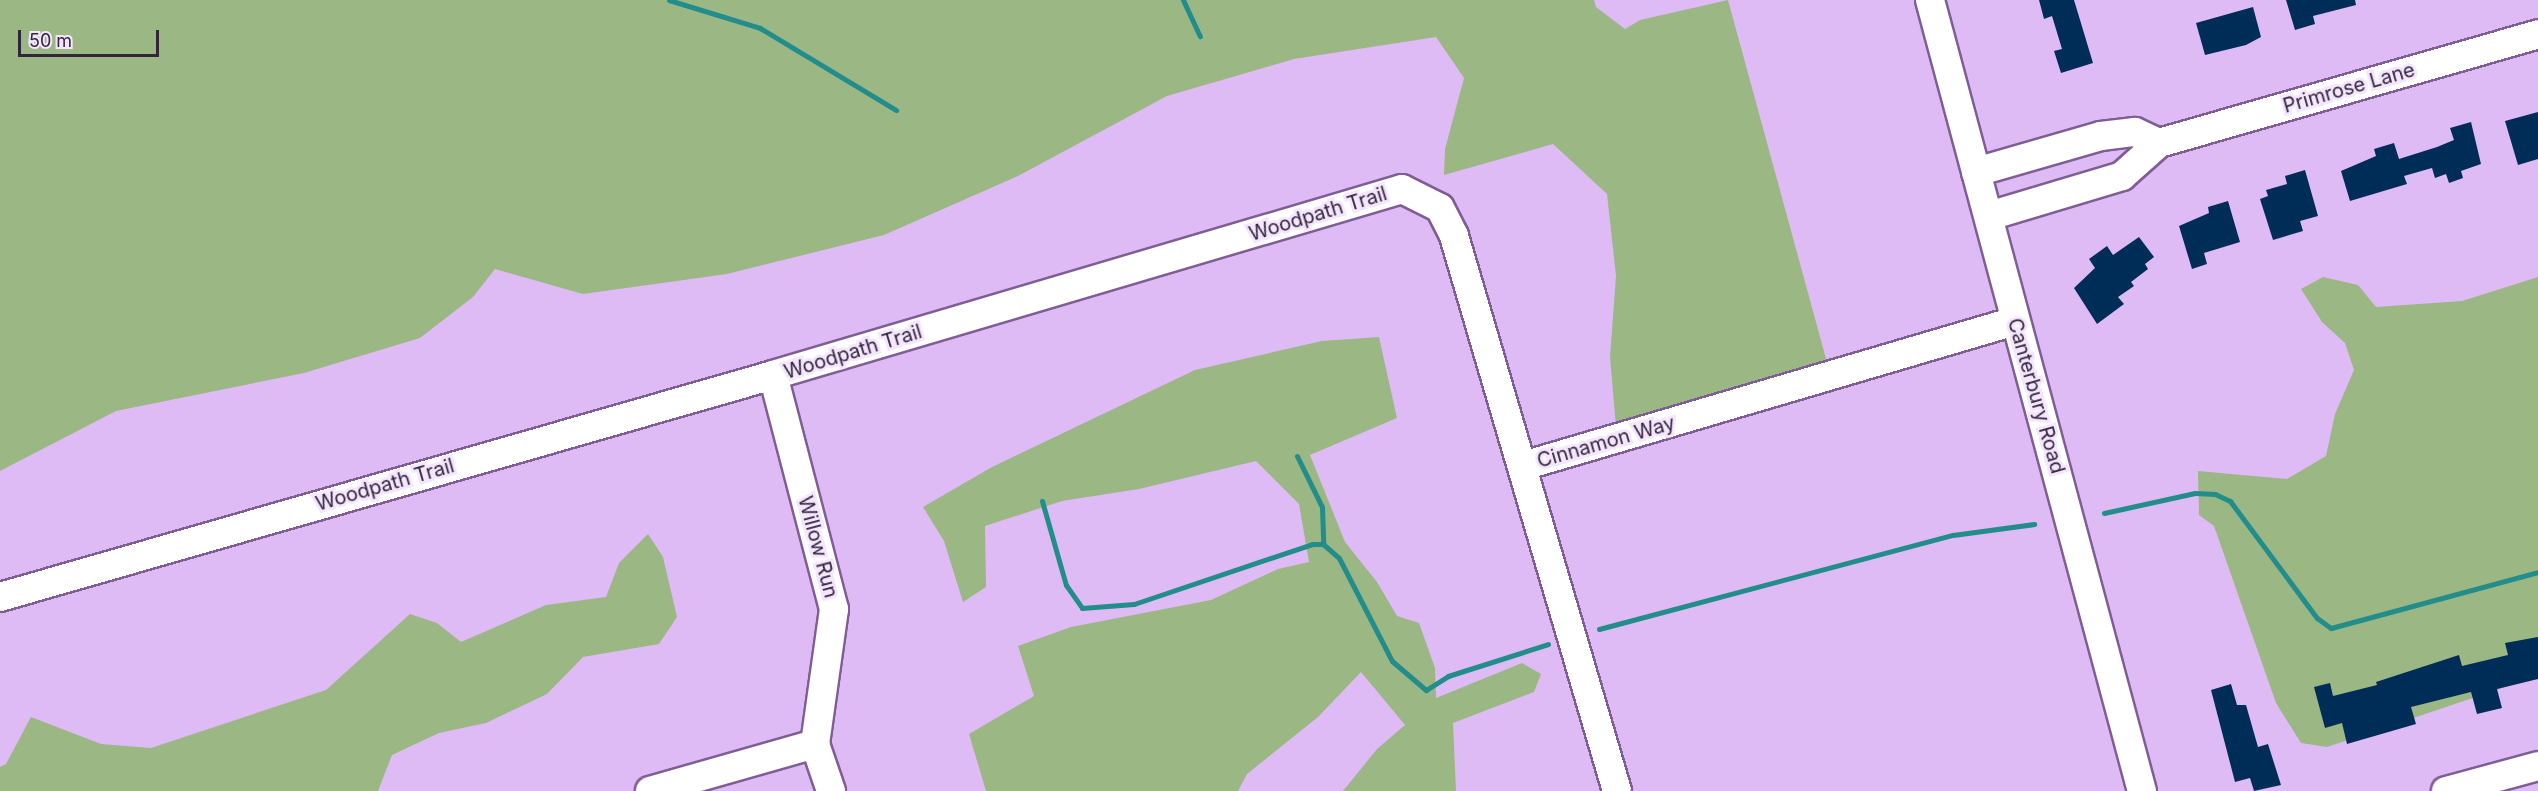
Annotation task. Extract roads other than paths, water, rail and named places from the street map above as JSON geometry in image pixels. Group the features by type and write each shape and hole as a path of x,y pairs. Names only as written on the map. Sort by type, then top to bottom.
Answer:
{"street":[{"name":"Canterbury Road","path":"1930,0 2142,791"},
{"name":"Primrose Lane","path":"1989,216 2122,176 2159,143 2538,34"},
{"path":"1976,172 2101,136 2135,132 2159,143"},
{"name":"Woodpath Trail","path":"0,597 773,375 1402,189 1440,208 1454,236 1523,466"},
{"name":"Cinnamon Way","path":"1617,791 1523,466 2015,321"},
{"name":"Willow Run","path":"773,375 834,609 815,744 831,791"},
{"path":"650,791 815,744"},
{"path":"2446,791 2538,766"}],"waterway":[{"path":"669,0 760,28 896,110"},
{"path":"1183,0 1200,36"},
{"path":"1297,456 1322,507 1323,544"},
{"path":"2104,513 2195,493 2215,494 2230,501 2317,618 2331,628 2538,572"},
{"path":"1042,501 1066,585 1082,608 1134,604 1312,544 1323,544 1339,558 1392,661 1426,690 1448,676 1548,644"},
{"path":"1599,629 1953,535 2034,524"}]}
